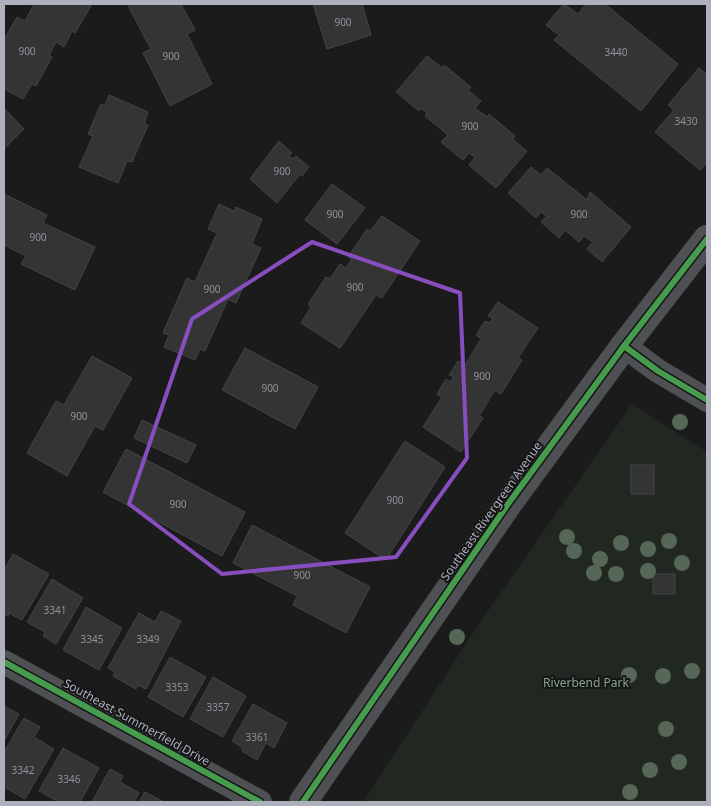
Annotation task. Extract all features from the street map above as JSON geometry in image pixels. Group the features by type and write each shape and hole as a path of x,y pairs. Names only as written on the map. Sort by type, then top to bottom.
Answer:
{"street":[{"name":"Southeast Rivergreen Avenue","path":"303,802 508,504 624,346 707,239"},
{"path":"624,346 658,371 707,400"},
{"name":"Southeast Summerfield Drive","path":"4,662 260,802"}],"highlighted area":[{"path":"312,242 460,293 467,458 396,557 222,574 129,504 192,319"}],"green space":[{"name":"Riverbend Park","path":"632,404 707,452 707,802 363,802 477,627"}],"building":[{"path":"34,4 92,4 75,33 72,31 64,47 56,42 49,55 52,57 36,86 32,84 23,99 4,89 4,40 17,17 25,21"},
{"path":"127,4 181,4 195,30 187,34 212,84 170,106 143,53 151,49"},
{"path":"313,4 362,4 371,35 327,49"},
{"path":"564,4 578,14 586,4 605,4 678,64 641,111 554,40 559,35 546,25"},
{"path":"427,56 442,68 444,65 471,87 468,90 481,101 475,108 487,117 489,114 515,136 513,140 527,151 496,188 469,165 475,157 469,153 463,160 441,142 448,135 425,116 427,113 421,108 419,111 396,92"},
{"path":"699,68 705,73 707,70 707,162 700,170 655,132 674,110 668,105"},
{"path":"109,95 148,112 144,123 148,125 132,162 127,161 118,183 79,167 93,136 88,134 101,104 105,106"},
{"path":"4,108 24,129 4,149"},
{"path":"279,141 292,153 289,156 293,159 296,156 309,167 302,176 300,174 277,203 250,179"},
{"path":"531,167 541,175 547,168 587,200 590,192 631,227 602,262 587,249 593,242 584,236 579,242 565,230 559,238 541,222 547,216 541,212 536,218 508,193"},
{"path":"332,184 365,208 337,244 305,220"},
{"path":"4,194 47,215 43,223 95,247 75,290 21,264 26,256 4,245"},
{"path":"219,204 234,211 236,207 262,219 252,244 261,248 236,303 228,299 205,351 200,349 195,360 164,347 169,335 163,333 187,278 195,282 217,233 208,229"},
{"path":"382,216 420,241 382,298 376,295 340,348 301,323 311,307 308,304 326,277 330,279 340,264 346,268 352,259 348,257 367,229 370,231"},
{"path":"498,302 538,328 518,358 522,360 501,394 495,390 479,416 483,418 461,452 423,427 442,397 437,394 446,379 450,382 454,377 449,375 458,361 465,365 481,339 476,335 485,321 489,323 493,318 488,316"},
{"path":"245,348 318,387 295,429 222,390"},
{"path":"92,356 132,378 103,430 95,426 67,476 27,453 56,401 64,405"},
{"path":"142,420 196,445 187,463 134,438"},
{"path":"405,441 445,467 386,560 345,533"},
{"path":"126,449 245,512 222,556 103,492"},
{"path":"631,465 654,465 654,494 631,494"},
{"path":"252,525 370,587 346,633 293,605 297,596 233,563"},
{"path":"13,554 49,574 22,620 9,613 8,616 4,614 4,571"},
{"path":"653,574 675,574 675,594 653,594"},
{"path":"52,579 83,598 56,644 43,636 45,632 27,622"},
{"path":"86,607 122,628 99,670 63,650"},
{"path":"161,611 181,621 146,689 138,685 136,689 113,676 115,672 108,668 139,613 155,622"},
{"path":"170,657 206,677 183,717 148,697"},
{"path":"213,677 246,696 223,737 190,719"},
{"path":"253,704 287,723 274,748 266,743 257,760 242,751 243,748 232,741"},
{"path":"4,706 19,714 4,741"},
{"path":"24,718 40,727 34,737 54,749 25,799 4,787 4,752"},
{"path":"63,748 99,768 80,802 59,802 39,791"},
{"path":"110,769 123,776 120,782 139,793 134,802 92,802"},
{"path":"145,792 164,802 139,802"}],"cycle path":[{"path":"303,802 508,504 624,346 707,239"},
{"path":"624,346 658,371 707,400"},
{"path":"4,662 260,802"}]}
